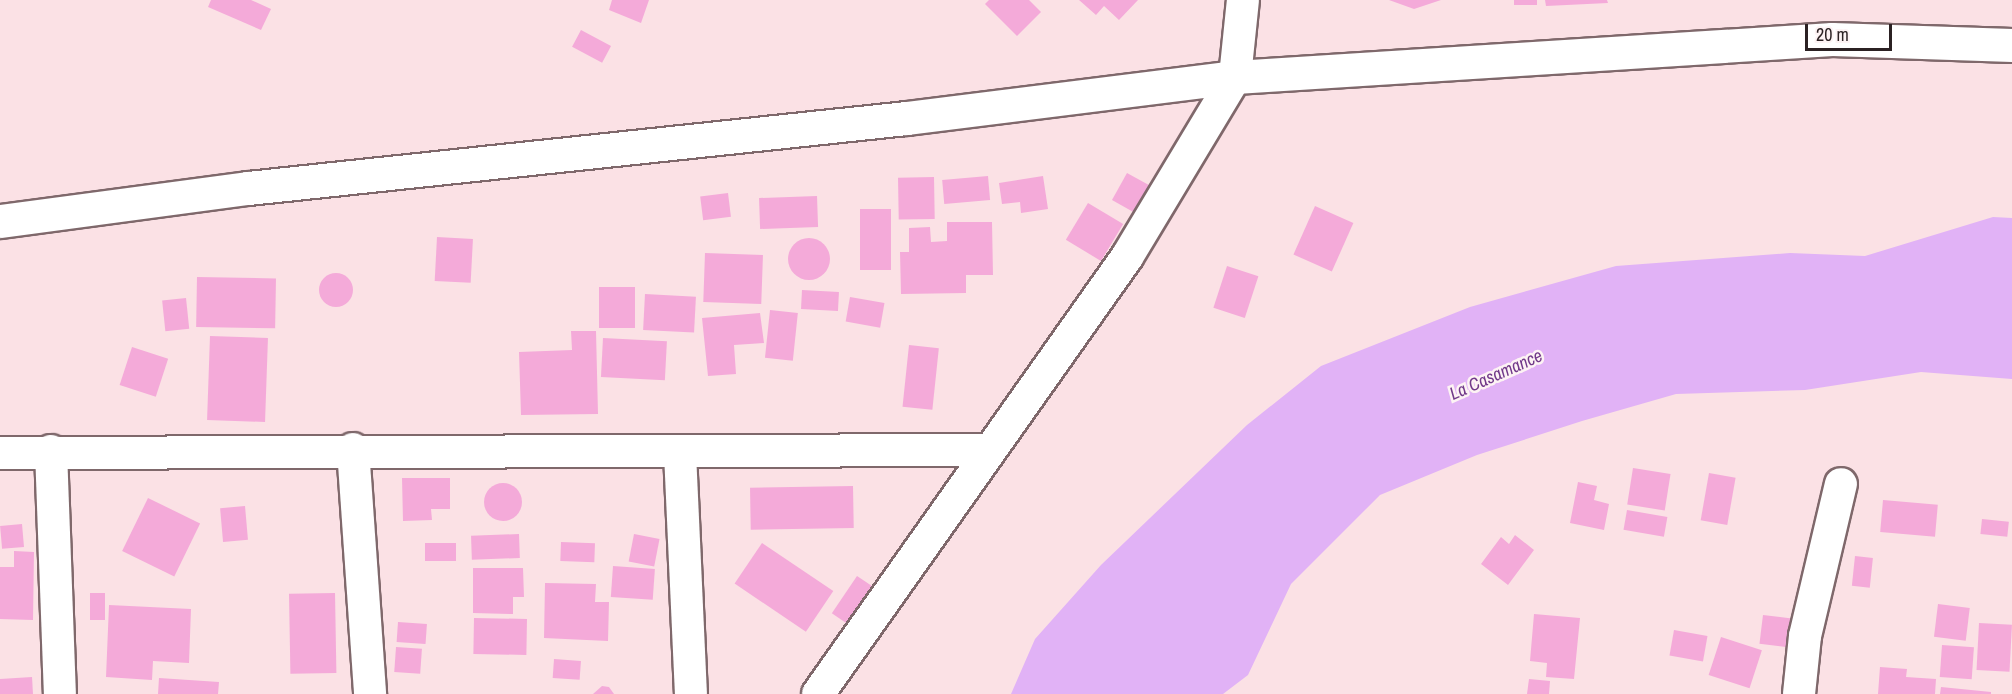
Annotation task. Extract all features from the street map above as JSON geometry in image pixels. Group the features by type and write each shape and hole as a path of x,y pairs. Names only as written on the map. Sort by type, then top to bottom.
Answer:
{"main road":[{"path":"0,221 248,188 906,118 1235,77 1832,39 2012,45"}],"street":[{"path":"818,694 986,450 1127,257 1235,77 1243,0"},
{"path":"0,453 353,449 680,453 986,450"},
{"path":"353,449 370,694"},
{"path":"51,451 60,694"},
{"path":"680,453 691,694"},
{"path":"1799,694 1805,636 1840,484"}],"water":[{"name":"La Casamance","path":"1993,217 2012,218 2012,379 1921,372 1805,390 1676,394 1582,421 1477,455 1380,495 1291,584 1248,675 1223,694 1011,694 1035,639 1101,565 1247,425 1321,366 1470,307 1616,266 1790,253 1865,256"}],"building":[{"path":"211,0 251,0 271,9 261,30 208,7"},
{"path":"612,0 649,0 641,23 609,10"},
{"path":"989,0 1029,0 1041,12 1017,36 985,4"},
{"path":"1079,0 1138,0 1119,20 1104,6 1096,15"},
{"path":"1389,0 1441,0 1414,9"},
{"path":"1514,0 1537,0 1537,5 1514,5"},
{"path":"1545,0 1607,0 1608,3 1546,6"},
{"path":"581,30 611,46 602,63 572,47"},
{"path":"1127,173 1150,186 1135,213 1112,200"},
{"path":"988,176 990,200 944,204 942,180"},
{"path":"1043,176 1048,209 1021,213 1020,202 1002,204 999,183"},
{"path":"934,177 935,219 899,220 898,178"},
{"path":"728,193 731,217 703,220 700,196"},
{"path":"817,196 818,227 760,229 759,198"},
{"path":"1088,203 1123,224 1101,261 1066,240"},
{"path":"1315,206 1353,223 1332,272 1293,254"},
{"path":"860,209 891,209 891,270 860,270"},
{"path":"947,222 992,222 993,275 966,275 966,293 901,294 900,252 909,252 909,228 930,227 931,242 947,241"},
{"path":"437,237 473,239 471,283 435,281"},
{"path":"809,238 824,244 830,259 824,274 809,280 794,274 788,259 794,244"},
{"path":"705,253 763,255 761,304 703,302"},
{"path":"1227,266 1258,276 1245,318 1213,308"},
{"path":"336,273 348,278 353,290 348,302 336,307 324,302 319,290 324,278"},
{"path":"197,277 276,278 275,328 196,327"},
{"path":"599,287 635,287 635,328 599,328"},
{"path":"802,290 839,292 838,311 801,309"},
{"path":"645,294 696,297 694,333 643,330"},
{"path":"850,297 884,303 880,328 846,322"},
{"path":"186,298 189,329 165,331 162,301"},
{"path":"770,310 798,313 793,361 765,358"},
{"path":"760,313 764,343 734,345 736,374 708,376 702,318"},
{"path":"571,331 596,331 598,414 521,415 519,352 572,350"},
{"path":"210,336 268,338 265,422 207,420"},
{"path":"603,338 667,341 665,380 601,377"},
{"path":"909,345 939,348 932,410 903,407"},
{"path":"132,347 168,359 156,397 120,385"},
{"path":"1633,468 1671,474 1665,510 1627,505"},
{"path":"1709,473 1736,478 1727,525 1701,520"},
{"path":"402,478 450,478 450,509 431,509 432,520 403,521"},
{"path":"1578,482 1597,486 1594,500 1609,504 1604,530 1570,523"},
{"path":"503,483 516,489 522,502 516,515 503,521 490,515 484,502 490,489"},
{"path":"853,486 854,528 751,530 750,488"},
{"path":"148,498 200,523 174,576 122,551"},
{"path":"1883,500 1938,505 1935,537 1880,532"},
{"path":"245,506 248,540 223,542 220,508"},
{"path":"1627,510 1667,517 1664,537 1624,530"},
{"path":"1982,519 2009,522 2007,537 1980,534"},
{"path":"22,524 24,547 2,549 0,526"},
{"path":"519,534 520,558 472,560 471,536"},
{"path":"634,534 660,539 654,566 629,561"},
{"path":"1515,535 1534,550 1508,585 1481,564 1501,537 1509,544"},
{"path":"561,542 595,543 594,562 560,561"},
{"path":"425,543 456,543 456,561 425,561"},
{"path":"762,543 833,591 806,632 735,584"},
{"path":"14,551 34,552 33,620 0,619 0,567 14,567"},
{"path":"1855,556 1873,558 1870,588 1852,586"},
{"path":"613,566 655,569 653,600 611,597"},
{"path":"473,568 523,568 524,597 513,597 513,614 473,613"},
{"path":"857,576 876,589 851,626 832,613"},
{"path":"545,583 596,584 595,602 609,602 608,641 544,638"},
{"path":"90,593 105,593 105,620 90,620"},
{"path":"335,593 336,673 290,674 289,594"},
{"path":"1938,604 1970,608 1966,641 1934,637"},
{"path":"109,605 191,609 189,663 153,661 152,680 106,677"},
{"path":"1534,614 1580,618 1574,679 1546,677 1547,663 1530,661"},
{"path":"1763,615 1794,619 1790,648 1759,644"},
{"path":"474,618 527,619 526,655 473,654"},
{"path":"398,622 427,624 426,644 397,642"},
{"path":"1979,623 2012,625 2009,672 1977,670"},
{"path":"1674,630 1707,636 1703,662 1669,656"},
{"path":"1721,637 1762,650 1750,688 1709,675"},
{"path":"1942,645 1974,647 1972,679 1940,677"},
{"path":"396,647 422,649 420,674 394,672"},
{"path":"554,659 581,661 580,680 553,678"},
{"path":"1880,667 1907,669 1906,677 1936,679 1935,694 1878,694"},
{"path":"32,677 33,694 0,694 0,679"},
{"path":"159,678 219,682 218,694 158,694"},
{"path":"1529,679 1550,681 1549,694 1527,694"},
{"path":"602,686 609,687 614,694 593,694"},
{"path":"1941,687 1991,692 1991,694 1940,694"}]}
